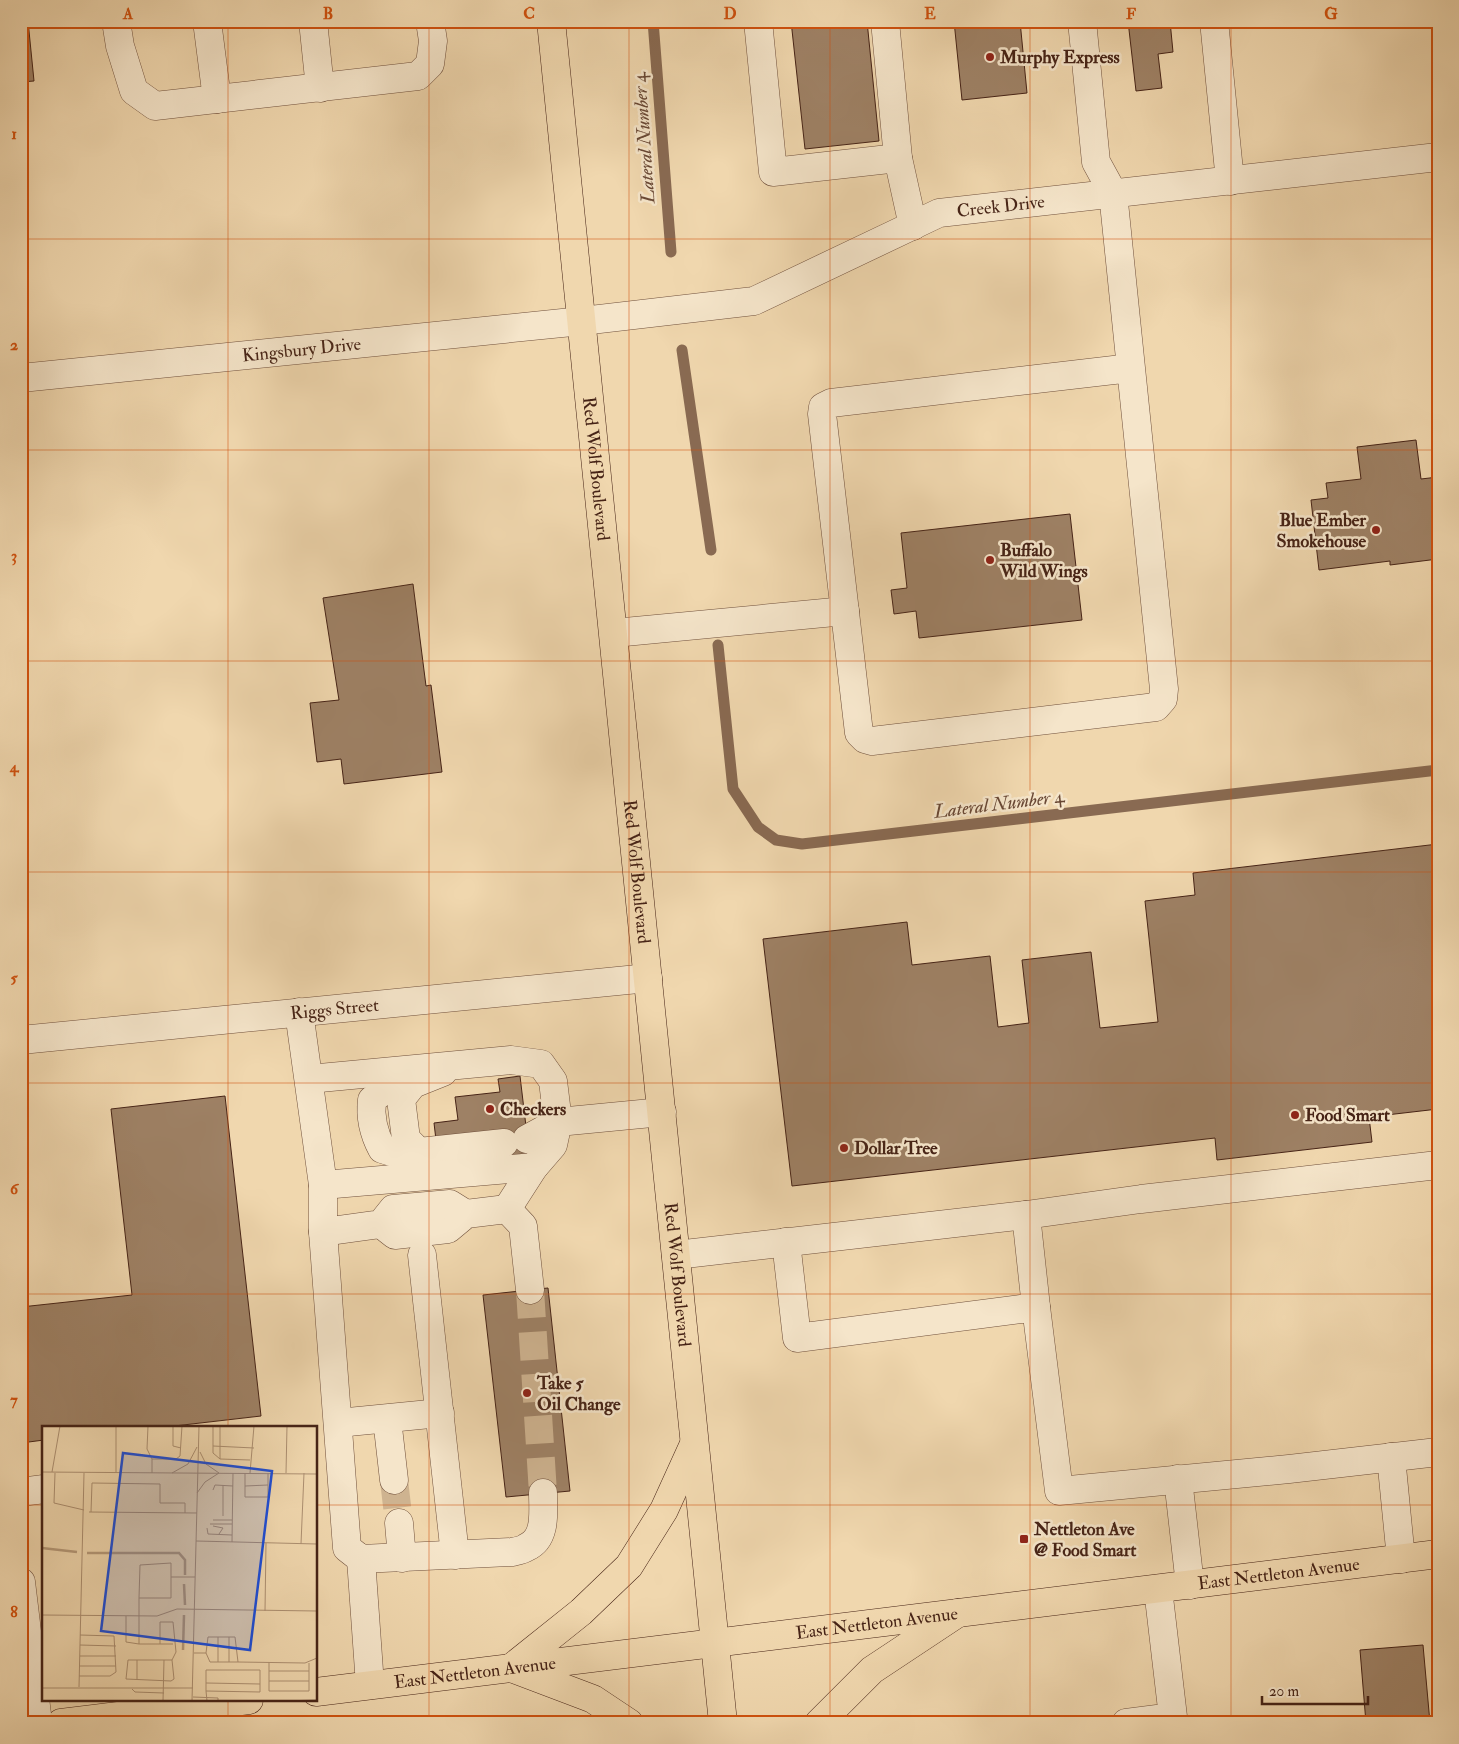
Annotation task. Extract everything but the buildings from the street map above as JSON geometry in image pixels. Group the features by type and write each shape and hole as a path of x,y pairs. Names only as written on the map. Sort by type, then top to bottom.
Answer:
{"main road":[{"name":"Red Wolf Boulevard","path":"551,21 723,1723"},
{"path":"511,1668 581,1612 629,1566 664,1510 695,1443"},
{"name":"East Nettleton Avenue","path":"318,1692 1438,1554"},
{"path":"819,1723 872,1670 958,1613"},
{"path":"511,1668 593,1699 629,1723"},
{"path":"61,1723 211,1714 244,1702"}],"street":[{"path":"116,21 120,46 134,91 155,106 418,76 430,64 433,41 430,21"},
{"path":"207,21 218,99"},
{"path":"313,21 320,88"},
{"path":"758,21 773,172 898,158"},
{"path":"885,21 898,158 913,226"},
{"path":"1082,21 1096,162 1113,193 1131,368 1164,689 1162,699 1156,707 872,741 864,739 859,733 822,414 823,407 840,402 1131,368"},
{"path":"1214,21 1230,181"},
{"name":"Creek Drive","path":"582,320 754,300 939,213 1438,157"},
{"name":"Kingsbury Drive","path":"21,378 582,320"},
{"path":"614,633 845,611"},
{"name":"Riggs Street","path":"21,1040 648,978"},
{"path":"299,1012 322,1185 323,1232 347,1548 361,1559 512,1552 529,1547 538,1536 543,1526 543,1493"},
{"path":"309,1079 511,1060 541,1064 553,1081 558,1122 553,1145 534,1167 508,1209"},
{"path":"463,1064 413,1084 401,1099 406,1139 419,1152 516,1141 558,1122 662,1112"},
{"path":"676,1256 1026,1216 1141,1199 1438,1165"},
{"path":"322,1185 534,1167"},
{"path":"323,1232 381,1224 393,1209 450,1204 466,1214 508,1209"},
{"path":"508,1209 523,1226 530,1290"},
{"path":"1026,1216 1059,1492 1438,1452"},
{"path":"786,1242 796,1338 1036,1307"},
{"path":"422,1255 455,1555"},
{"path":"338,1423 440,1413"},
{"path":"387,1419 394,1480"},
{"path":"1391,1457 1401,1559"},
{"path":"1178,1479 1190,1585"},
{"path":"21,1492 42,1489"},
{"path":"399,1523 402,1558"},
{"path":"361,1559 370,1685"},
{"path":"1126,1723 1179,1720 1158,1589"},
{"path":"30,1597 38,1723"}],"waterway":[{"name":"Lateral Number 4","path":"653,21 671,252"},
{"name":"Lateral Number 4","path":"682,350 711,550"},
{"name":"Lateral Number 4","path":"718,645 733,789 758,827 776,840 802,844 1438,770"}],"tunnel":[{"path":"530,1290 543,1493"},
{"path":"394,1480 399,1523"}],"place":[{"name":"Murphy Express","path":"990,57"},
{"name":"Blue Ember Smokehouse","path":"1376,530"},
{"name":"Buffalo Wild Wings","path":"990,560"},
{"name":"Checkers","path":"490,1109"},
{"name":"Food Smart","path":"1295,1115"},
{"name":"Dollar Tree","path":"844,1148"},
{"name":"Take 5 Oil Change","path":"527,1393"},
{"name":"Nettleton Ave @ Food Smart","path":"1024,1539"}]}
